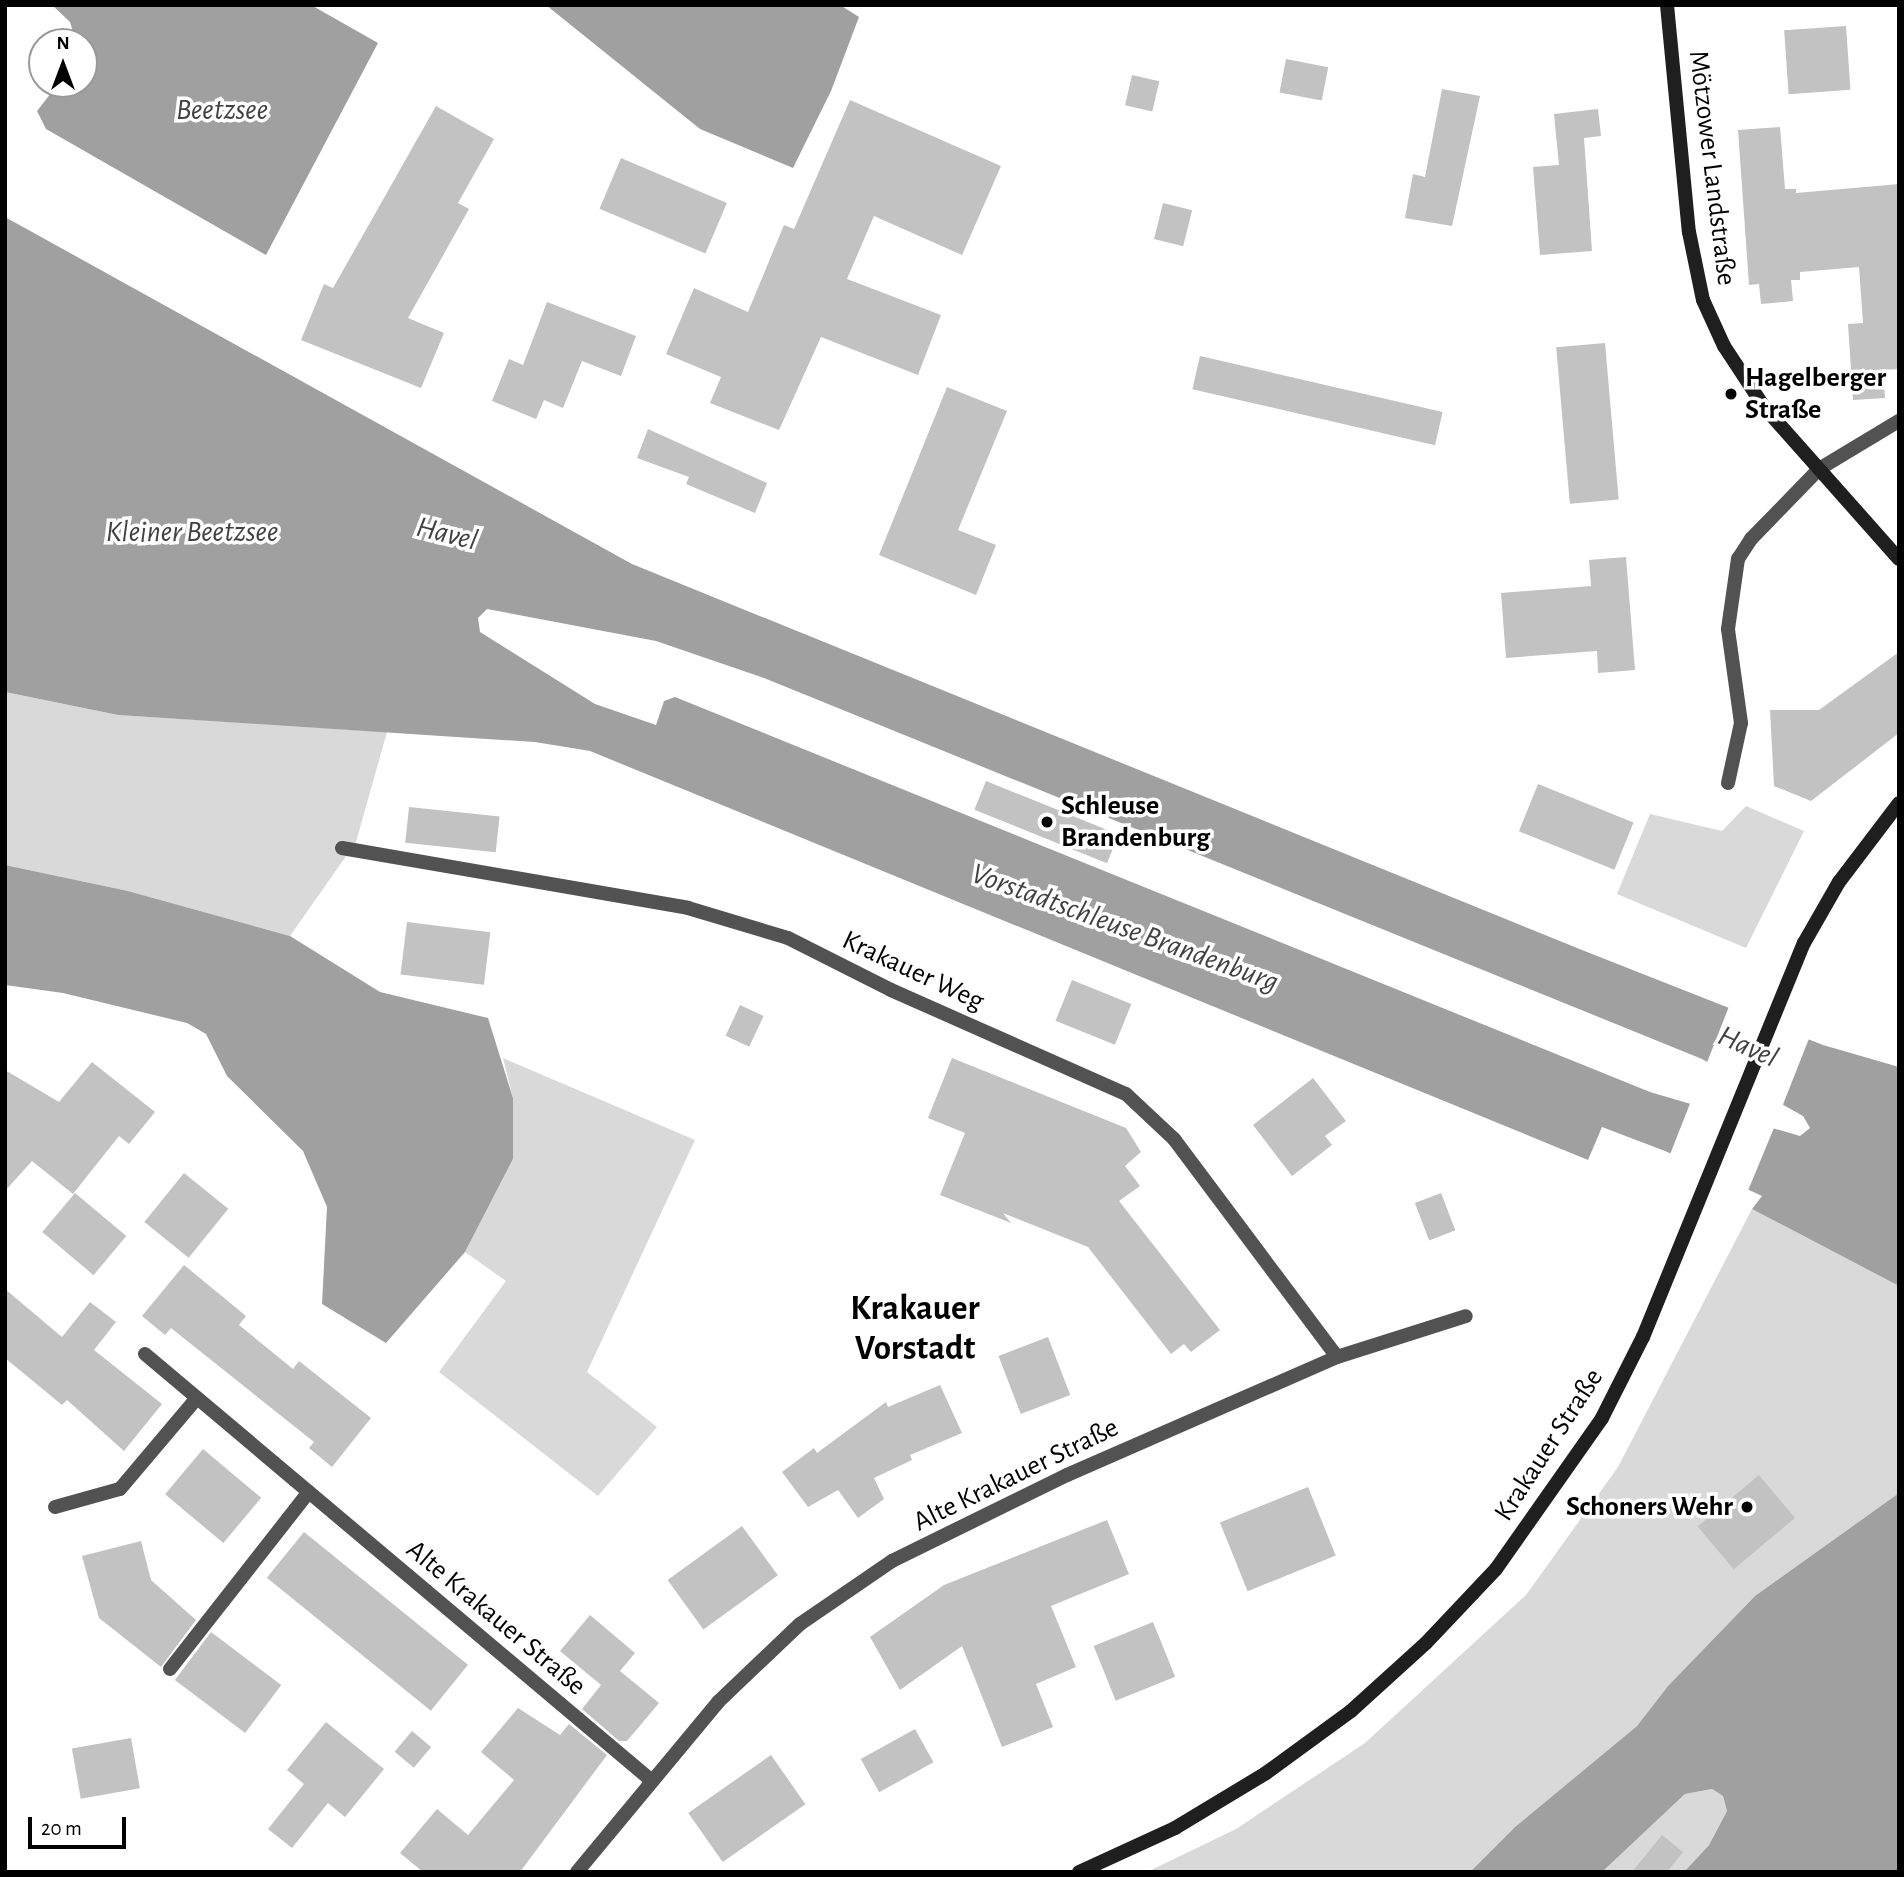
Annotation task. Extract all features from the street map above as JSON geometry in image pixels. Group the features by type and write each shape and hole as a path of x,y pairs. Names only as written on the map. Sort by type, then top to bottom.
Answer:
{"main road":[{"name":"Mötzower Landstraße","path":"1667,5 1689,232 1703,300 1724,346 1764,407 1899,559"},
{"name":"Krakauer Straße","path":"1079,1872 1175,1828 1266,1773 1351,1712 1426,1643 1496,1569 1602,1418 1680,1250 1804,943 1839,881 1899,803"}],"street":[{"path":"1728,783 1741,723 1728,629 1738,559 1751,539 1819,468 1899,421"},
{"name":"Krakauer Weg","path":"342,848 688,908 788,938 891,990 1126,1094 1174,1139 1337,1357"},
{"name":"Alte Krakauer Straße","path":"577,1872 718,1702 800,1624 892,1561 1066,1475 1337,1357 1466,1316"},
{"name":"Alte Krakauer Straße","path":"145,1353 652,1781"},
{"path":"55,1507 120,1489 197,1398"},
{"path":"170,1670 309,1492"}],"shaded area":[{"path":"5,692 118,715 387,732 356,842 290,936 128,891 5,865"},
{"path":"1746,806 1804,831 1746,948 1617,894 1650,814 1722,831"},
{"path":"503,1058 695,1140 587,1372 657,1427 598,1496 439,1372 506,1281 465,1252 513,1159 513,1098"},
{"path":"1752,1209 1899,1286 1899,1493 1755,1596 1668,1686 1637,1726 1515,1827 1470,1872 1147,1872 1236,1829 1365,1743 1526,1595 1618,1467"},
{"path":"1712,1789 1723,1796 1727,1811 1709,1845 1684,1872 1602,1872 1685,1794"}],"water":[{"name":"Beetzsee","path":"52,5 311,5 378,43 266,255 46,129 37,111 47,98 98,98 98,28 72,28 70,22"},
{"path":"546,5 840,5 859,17 831,91 793,168 700,129"},
{"path":"5,217 632,564 1587,952 1823,1045 1899,1067 1899,1286 1752,1209 1762,1196 1665,1151 1602,1127 1588,1160 590,751 535,742 118,715 5,692","holes":["487,609 656,641 764,678 1702,1059 1803,1116 1810,1128 1800,1136 1650,1092 675,697 664,701 656,725 595,704 480,632 478,618"]},
{"path":"5,865 128,891 290,936 380,992 488,1018 513,1098 513,1159 465,1252 386,1343 322,1304 327,1207 303,1151 227,1076 206,1034 187,1023 63,993 5,985"},
{"path":"1899,1493 1899,1872 1684,1872 1709,1845 1727,1811 1723,1796 1712,1789 1685,1794 1602,1872 1470,1872 1515,1827 1637,1726 1668,1686 1755,1596"}],"pier":[{"path":"1730,1004 1810,1036 1782,1107 1706,1065"},
{"path":"1691,1101 1776,1123 1747,1193 1669,1157"}],"building":[{"path":"1846,26 1850,90 1789,94 1784,30"},
{"path":"1286,59 1328,67 1322,101 1280,92"},
{"path":"1132,75 1159,81 1152,112 1125,105"},
{"path":"1442,89 1480,96 1452,226 1405,218 1413,174 1425,177"},
{"path":"850,100 1001,166 962,255 874,216 847,279 941,315 918,375 821,337 779,430 710,403 721,377 666,354 694,288 748,312 784,225 794,229"},
{"path":"436,106 494,139 458,203 469,209 408,318 444,333 421,388 301,340 324,284 333,288"},
{"path":"1598,109 1601,136 1584,138 1592,251 1540,255 1533,167 1559,165 1554,114"},
{"path":"1780,127 1785,189 1796,189 1796,193 1899,184 1899,369 1883,370 1885,398 1853,400 1848,324 1863,323 1859,267 1800,272 1800,280 1791,280 1793,301 1761,304 1759,284 1749,285 1738,130"},
{"path":"621,158 727,203 705,254 600,209"},
{"path":"1163,203 1192,210 1183,246 1154,239"},
{"path":"547,302 636,336 621,376 582,361 563,408 544,400 536,419 492,401 509,359 523,365"},
{"path":"1605,343 1619,499 1570,504 1556,347"},
{"path":"1200,356 1443,412 1435,445 1192,389"},
{"path":"947,387 1007,411 958,530 996,545 976,595 879,555"},
{"path":"648,429 767,483 755,513 686,484 689,477 637,458"},
{"path":"1626,557 1635,670 1598,673 1597,651 1506,658 1501,593 1591,586 1589,560"},
{"path":"1899,652 1899,733 1811,801 1774,786 1770,710 1819,710"},
{"name":"Schleuse Brandenburg","path":"986,781 1119,835 1107,863 974,810"},
{"path":"1538,784 1633,823 1614,870 1519,831"},
{"path":"409,807 500,817 496,852 405,843"},
{"path":"407,922 490,932 484,985 401,975"},
{"path":"1072,980 1131,1004 1115,1045 1056,1021"},
{"path":"740,1005 764,1016 749,1047 726,1036"},
{"path":"952,1058 1126,1128 1141,1152 1125,1166 1140,1186 1119,1201 1220,1330 1191,1352 1184,1344 1171,1354 1088,1247 1003,1213 1011,1223 940,1195 965,1133 928,1118"},
{"path":"92,1062 155,1112 129,1144 119,1136 73,1194 32,1161 5,1191 5,1070 59,1102"},
{"path":"1313,1078 1346,1121 1325,1136 1332,1145 1292,1176 1253,1125"},
{"path":"184,1173 228,1209 189,1258 144,1222"},
{"path":"75,1193 126,1236 94,1275 42,1232"},
{"path":"1441,1193 1455,1230 1429,1240 1415,1203"},
{"path":"184,1265 246,1316 239,1325 293,1369 299,1361 371,1418 332,1467 309,1448 314,1442 171,1328 165,1335 142,1316"},
{"path":"5,1289 62,1337 90,1302 116,1322 94,1350 162,1404 124,1451 67,1400 62,1405 5,1358"},
{"path":"1048,1337 1070,1395 1021,1414 999,1356"},
{"path":"940,1385 962,1433 910,1455 912,1460 874,1478 884,1499 858,1518 838,1490 808,1507 782,1472 814,1448 817,1453 886,1402 888,1407"},
{"path":"203,1449 261,1498 223,1543 165,1494"},
{"path":"1759,1475 1795,1518 1734,1569 1698,1526"},
{"path":"1308,1487 1336,1556 1248,1591 1220,1523"},
{"path":"1107,1520 1129,1574 1051,1606 1076,1667 1036,1684 1053,1727 1002,1747 962,1646 900,1690 870,1637 944,1585"},
{"path":"742,1526 778,1575 703,1629 668,1580"},
{"path":"304,1532 468,1665 431,1711 267,1578"},
{"path":"141,1541 151,1580 196,1620 161,1667 99,1618 82,1556"},
{"path":"590,1615 635,1653 620,1671 659,1703 627,1741 619,1741 582,1709 601,1685 560,1651"},
{"path":"1153,1622 1175,1677 1116,1701 1094,1646"},
{"path":"211,1632 281,1685 245,1733 175,1680"},
{"path":"518,1708 560,1735 569,1724 607,1755 520,1872 423,1872 400,1853 437,1809 468,1835 514,1780 481,1752"},
{"path":"326,1722 384,1769 345,1817 328,1803 292,1848 268,1829 304,1784 287,1770"},
{"path":"915,1729 933,1762 879,1792 861,1759"},
{"path":"412,1731 431,1747 414,1768 395,1752"},
{"path":"131,1738 140,1788 81,1799 72,1748"},
{"path":"771,1755 805,1804 723,1862 688,1813"},
{"path":"1662,1835 1683,1852 1667,1872 1632,1872"}],"place":[{"name":"Hagelberger Straße","path":"1731,394"},
{"name":"Schleuse Brandenburg","path":"1047,822"},
{"name":"Schoners Wehr","path":"1747,1507"}],"district":[{"name":"Krakauer Vorstadt","path":"915,1329"}],"water label":[{"name":"Kleiner Beetzsee","path":"192,532"},
{"name":"Havel","path":"447,534"},
{"name":"Vorstadtschleuse Brandenburg","path":"1125,928"},
{"name":"Havel","path":"1748,1047"}]}
